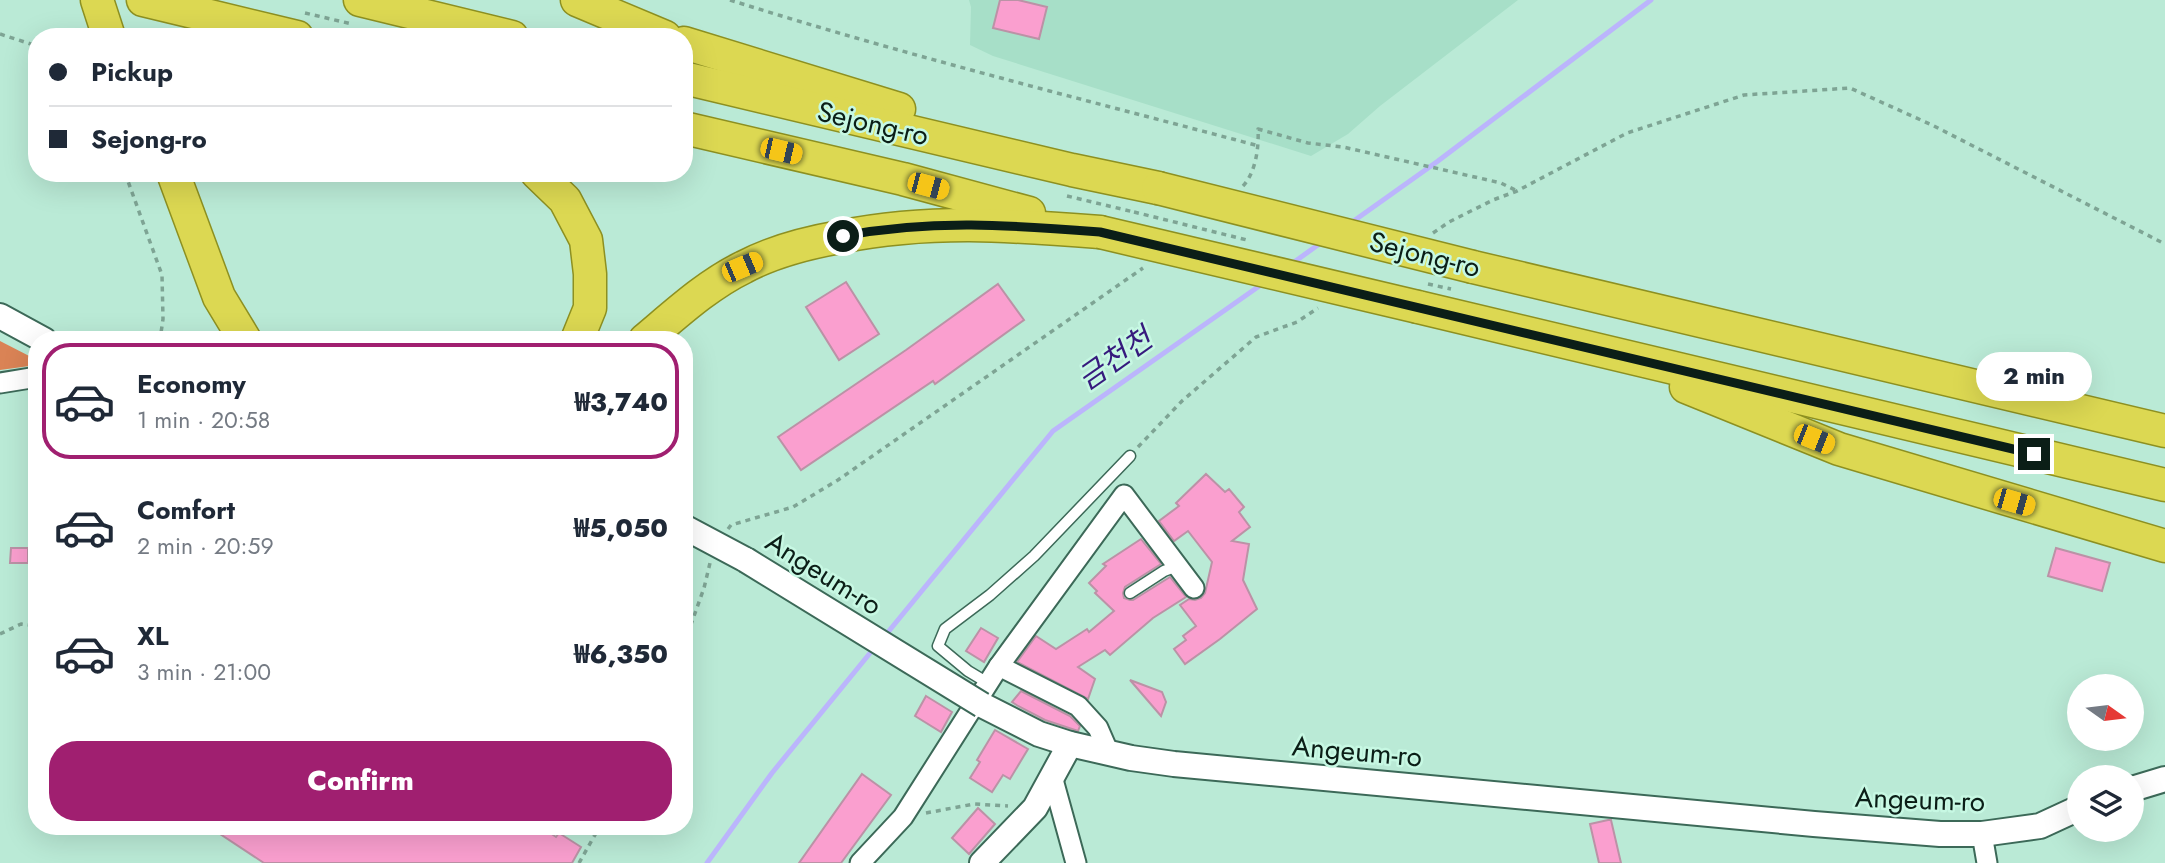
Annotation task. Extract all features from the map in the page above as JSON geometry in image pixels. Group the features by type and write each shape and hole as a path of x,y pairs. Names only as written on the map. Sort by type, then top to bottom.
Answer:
{"highway":[{"path":"97,0 106,28"},
{"path":"118,0 127,28"},
{"path":"577,0 643,28"},
{"path":"151,2 300,24"},
{"path":"151,2 215,28"},
{"path":"357,12 456,28"},
{"path":"693,46 901,110 1072,170"},
{"name":"Sejong-ro","path":"693,80 1158,188 1473,267 2165,431"},
{"name":"Sejong-ro","path":"693,130 903,179 1100,232 2165,485"},
{"path":"156,182 204,306 218,331"},
{"path":"176,182 219,297 240,331"},
{"path":"546,182 565,200 586,240 590,308 581,331"},
{"path":"656,331 690,302 742,267 795,245 867,232 932,225 998,224 1100,232"},
{"path":"1590,349 1839,449 2165,546"}],"street":[{"path":"0,316 28,331"},
{"path":"0,383 28,378"},
{"path":"860,863 903,817 985,694 999,666 1124,495 1194,588"},
{"name":"Angeum-ro","path":"693,532 985,694 1040,734 1131,758 1940,834 1982,834 2040,826 2067,814"},
{"path":"999,666 1078,706 1098,728 1108,751"},
{"path":"982,863 1035,808 1070,744"},
{"path":"1052,776 1076,863"},
{"path":"2144,785 2165,779"},
{"path":"1982,834 1987,863"}],"lane":[{"path":"985,694 968,671 938,646 945,629 990,595 1034,556 1130,456"},
{"path":"1130,593 1164,571 1177,566"}],"path":[{"path":"730,0 810,26 1259,146"},
{"path":"300,24 357,12"},
{"path":"0,34 28,43"},
{"path":"1429,236 1449,222 1517,191 1627,133 1744,95 1850,88 1932,125 2165,244"},
{"path":"1240,190 1248,181 1259,146 1258,129 1308,143 1343,147 1501,183 1517,191"},
{"path":"128,182 162,275 161,331"},
{"path":"1192,233 1201,226"},
{"path":"693,619 716,543 731,525 793,507 838,480 1151,262"},
{"path":"1130,456 1182,401 1256,337 1297,322 1319,307"},
{"path":"0,634 21,624 28,625"},
{"path":"903,817 974,804 1035,808"},
{"path":"579,863 595,835"}],"shaded area":[{"path":"969,0 1518,0 1380,106 1348,134 1311,156 993,56 970,45"},
{"path":"0,341 28,355 28,366 0,370"}],"building":[{"path":"1000,0 1018,0 1047,7 1039,39 993,28"},
{"path":"846,282 879,334 839,360 806,307"},
{"path":"998,284 1024,320 935,384 933,381 801,470 778,437"},
{"path":"1206,474 1225,492 1229,489 1244,507 1239,512 1250,527 1232,541 1249,544 1243,580 1257,609 1185,664 1174,649 1186,640 1183,636 1196,626 1180,605 1189,599 1201,598 1205,593 1212,562 1188,531 1174,541 1159,521 1179,506 1176,503"},
{"path":"1141,539 1161,564 1125,587 1124,598 1133,600 1170,577 1186,597 1153,618 1110,655 1105,650 1078,667 1095,679 1088,699 1017,662 1036,636 1056,649 1087,629 1089,632 1114,611 1095,593 1097,591 1089,583 1106,566 1103,564"},
{"path":"11,548 28,548 28,563 10,563"},
{"path":"2056,548 2110,563 2102,591 2048,576"},
{"path":"981,628 998,638 984,662 966,651"},
{"path":"1130,680 1162,692 1166,702 1161,716"},
{"path":"1021,691 1070,716 1080,726 1078,731 1045,720 1012,702"},
{"path":"926,696 952,712 941,732 915,716"},
{"path":"995,730 1028,749 1010,779 1003,775 992,792 970,778 980,762 977,760"},
{"path":"862,774 891,795 841,863 799,863"},
{"path":"978,808 995,824 969,854 952,838"},
{"path":"1611,820 1621,863 1599,863 1590,824"},
{"path":"222,835 562,835 581,847 572,863 264,863"}],"waterway":[{"name":"금천천","path":"1348,225 1438,161 1651,0"},
{"name":"금천천","path":"1290,265 1322,242"},
{"name":"금천천","path":"884,637 1053,431 1265,282"},
{"name":"금천천","path":"707,863 772,773 875,647"}],"route":[{"path":"843,236 932,225 998,224 1100,232 2034,454"}]}
